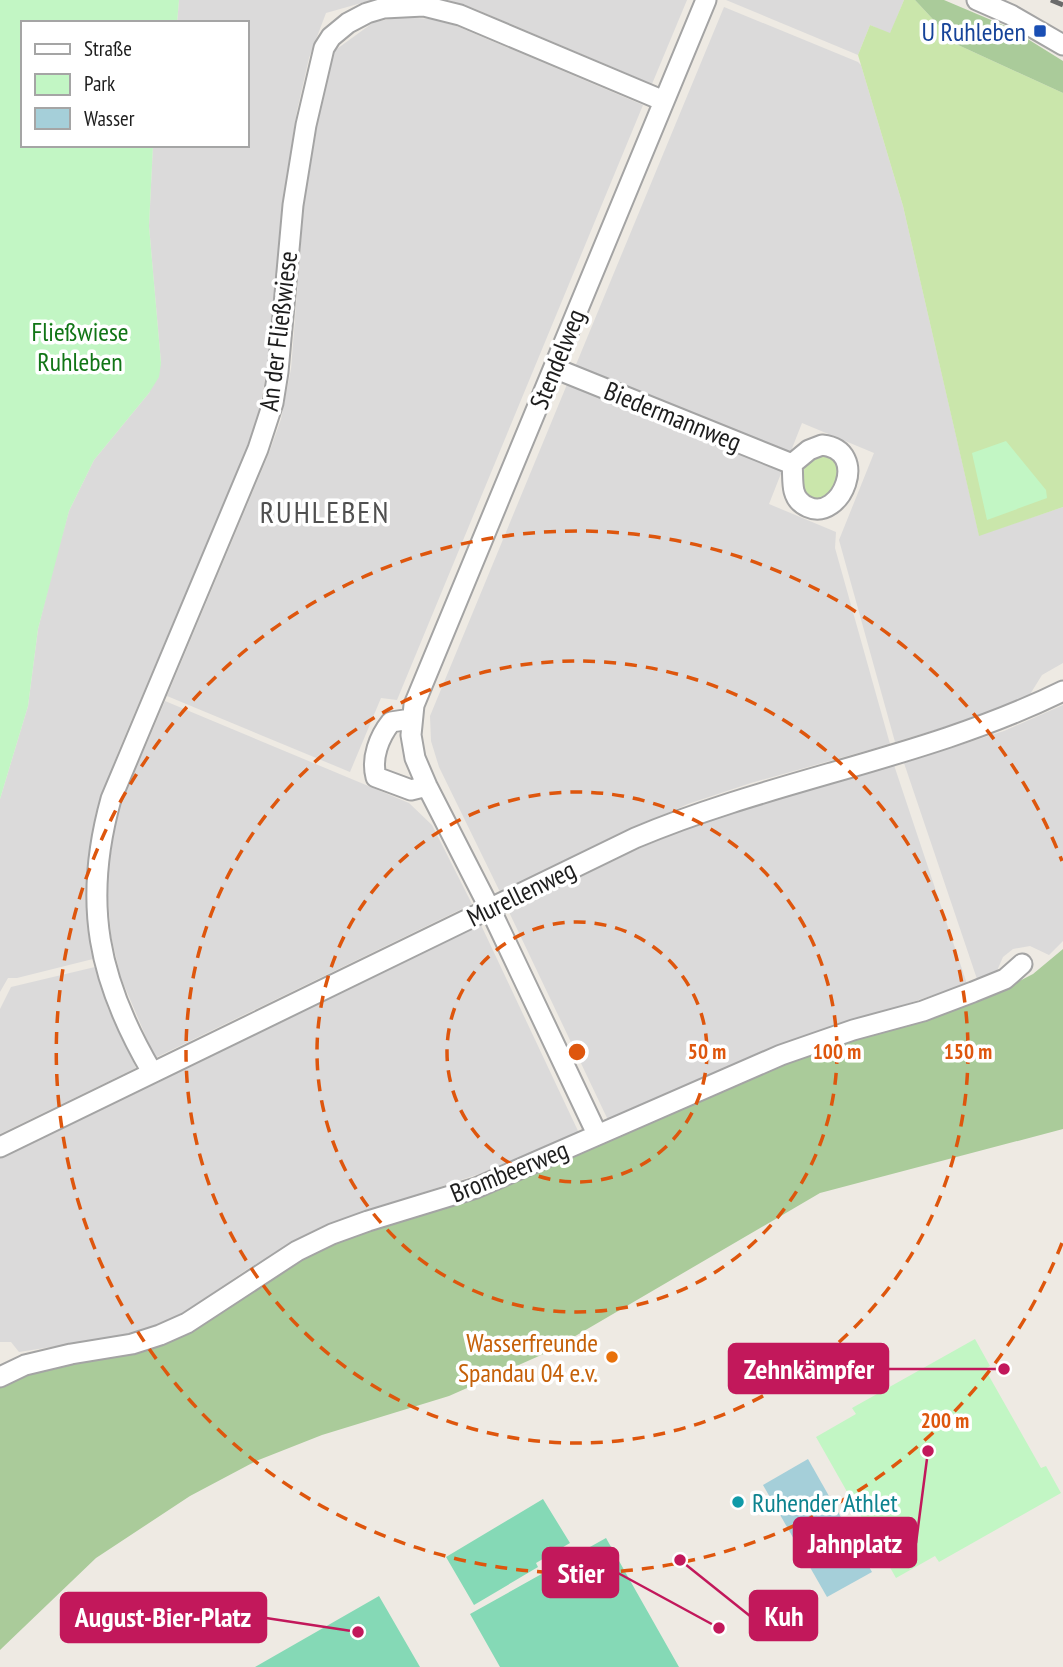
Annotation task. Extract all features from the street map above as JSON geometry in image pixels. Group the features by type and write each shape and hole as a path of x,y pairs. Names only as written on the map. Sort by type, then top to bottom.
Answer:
{"street":[{"name":"Stendelweg","path":"597,1135 490,909 426,786 415,758 411,719 414,705 706,0"},
{"path":"977,0 1011,15 1063,45"},
{"name":"An der Fließwiese","path":"152,1072 123,1015 104,960 96,902 102,832 111,799 253,461 274,403 293,205 306,125 324,48 339,29 367,13 401,6 424,6 460,15 664,101"},
{"name":"Biedermannweg","path":"554,368 792,464"},
{"name":"Murellenweg","path":"0,1147 674,822 740,799 974,729 1038,704 1063,691"},
{"path":"411,719 391,722 386,729 373,763 376,777 411,790 426,786"},
{"name":"Brombeerweg","path":"0,1377 25,1365 132,1344 160,1335 187,1323 297,1251 332,1234 476,1188 781,1055 853,1030 923,1011 974,992 1005,978 1022,964"}],"shaded area":[{"path":"179,0 372,0 326,13 309,58 297,111 282,204 269,358 259,412 248,446 118,752 96,812 86,876 87,927 93,959 8,978 0,992 0,799 28,706 38,629 55,561 69,511 94,460 149,393 161,363 149,226 153,147 248,147 248,21 177,21"},
{"path":"448,0 687,0 652,84 473,8"},
{"path":"726,0 904,0 890,34 870,25 858,55"},
{"path":"724,7 861,65 903,206 979,535 1063,507 1063,663 1042,675 1029,696 981,716 895,742 839,540 874,453 802,423 789,456 575,367"},
{"path":"402,17 432,19 454,25 643,105 397,700 381,698 350,772 167,696 281,419 291,369 304,204 320,110 334,51 374,22"},
{"path":"568,382 782,471 769,504 836,532 835,548 890,744 751,783 688,804 500,892 439,767 431,741 430,716"},
{"path":"165,701 409,803 432,825 472,904 155,1058 121,978 111,936 107,885 120,806"},
{"path":"1063,705 1063,941 1049,955 1030,946 1013,949 1003,957 996,973 977,979 904,763 1004,731"},
{"path":"894,765 967,984 779,1046 608,1120 509,912 629,853 685,829 749,807"},
{"path":"481,925 579,1133 488,1171 346,1218 313,1232 249,1268 176,1318 135,1334 19,1352 11,1342 0,1342 0,1158"},
{"path":"95,967 108,1009 136,1068 0,1134 0,1009 11,987"}],"green space":[{"name":"Fließwiese Ruhleben","path":"0,0 179,0 177,21 21,21 21,147 153,147 149,226 161,363 159,377 149,393 94,460 69,511 38,629 28,706 0,799"},
{"path":"904,0 915,0 956,44 1063,93 1063,507 979,536 903,206 858,55 870,25 890,33"},
{"path":"915,0 944,0 1010,28 1063,61 1063,93 956,44"},
{"path":"1006,441 1046,490 1047,498 987,520 972,453"},
{"path":"824,455 838,460 841,480 822,503 803,494 802,480 807,463"},
{"path":"1063,949 1063,1129 820,1193 548,1352 449,1396 322,1435 256,1461 190,1496 96,1558 0,1650 0,1385 39,1369 112,1358 150,1348 306,1255 761,1072 1010,986 1033,974"},
{"path":"975,1339 990,1366 985,1369 1041,1468 1046,1466 1061,1493 939,1562 935,1556 896,1578 816,1437 856,1414 852,1408"},
{"path":"543,1499 570,1543 536,1563 538,1567 474,1605 446,1557"},
{"path":"606,1538 679,1667 500,1667 470,1614"},
{"path":"379,1596 420,1667 255,1667"}],"water":[{"path":"808,1459 872,1572 827,1597 763,1485"}],"railway":[{"path":"1051,0 1063,5"}],"place":[{"name":"U Ruhleben","path":"1040,31"},
{"name":"Wasserfreunde Spandau 04 e.v.","path":"612,1357"},
{"name":"Zehnkämpfer","path":"1004,1369"},
{"name":"Jahnplatz","path":"928,1451"},
{"name":"Ruhender Athlet","path":"738,1502"},
{"name":"Kuh","path":"680,1560"},
{"name":"Stier","path":"719,1628"},
{"name":"August-Bier-Platz","path":"358,1632"}],"district":[{"name":"RUHLEBEN","path":"325,511"}]}
